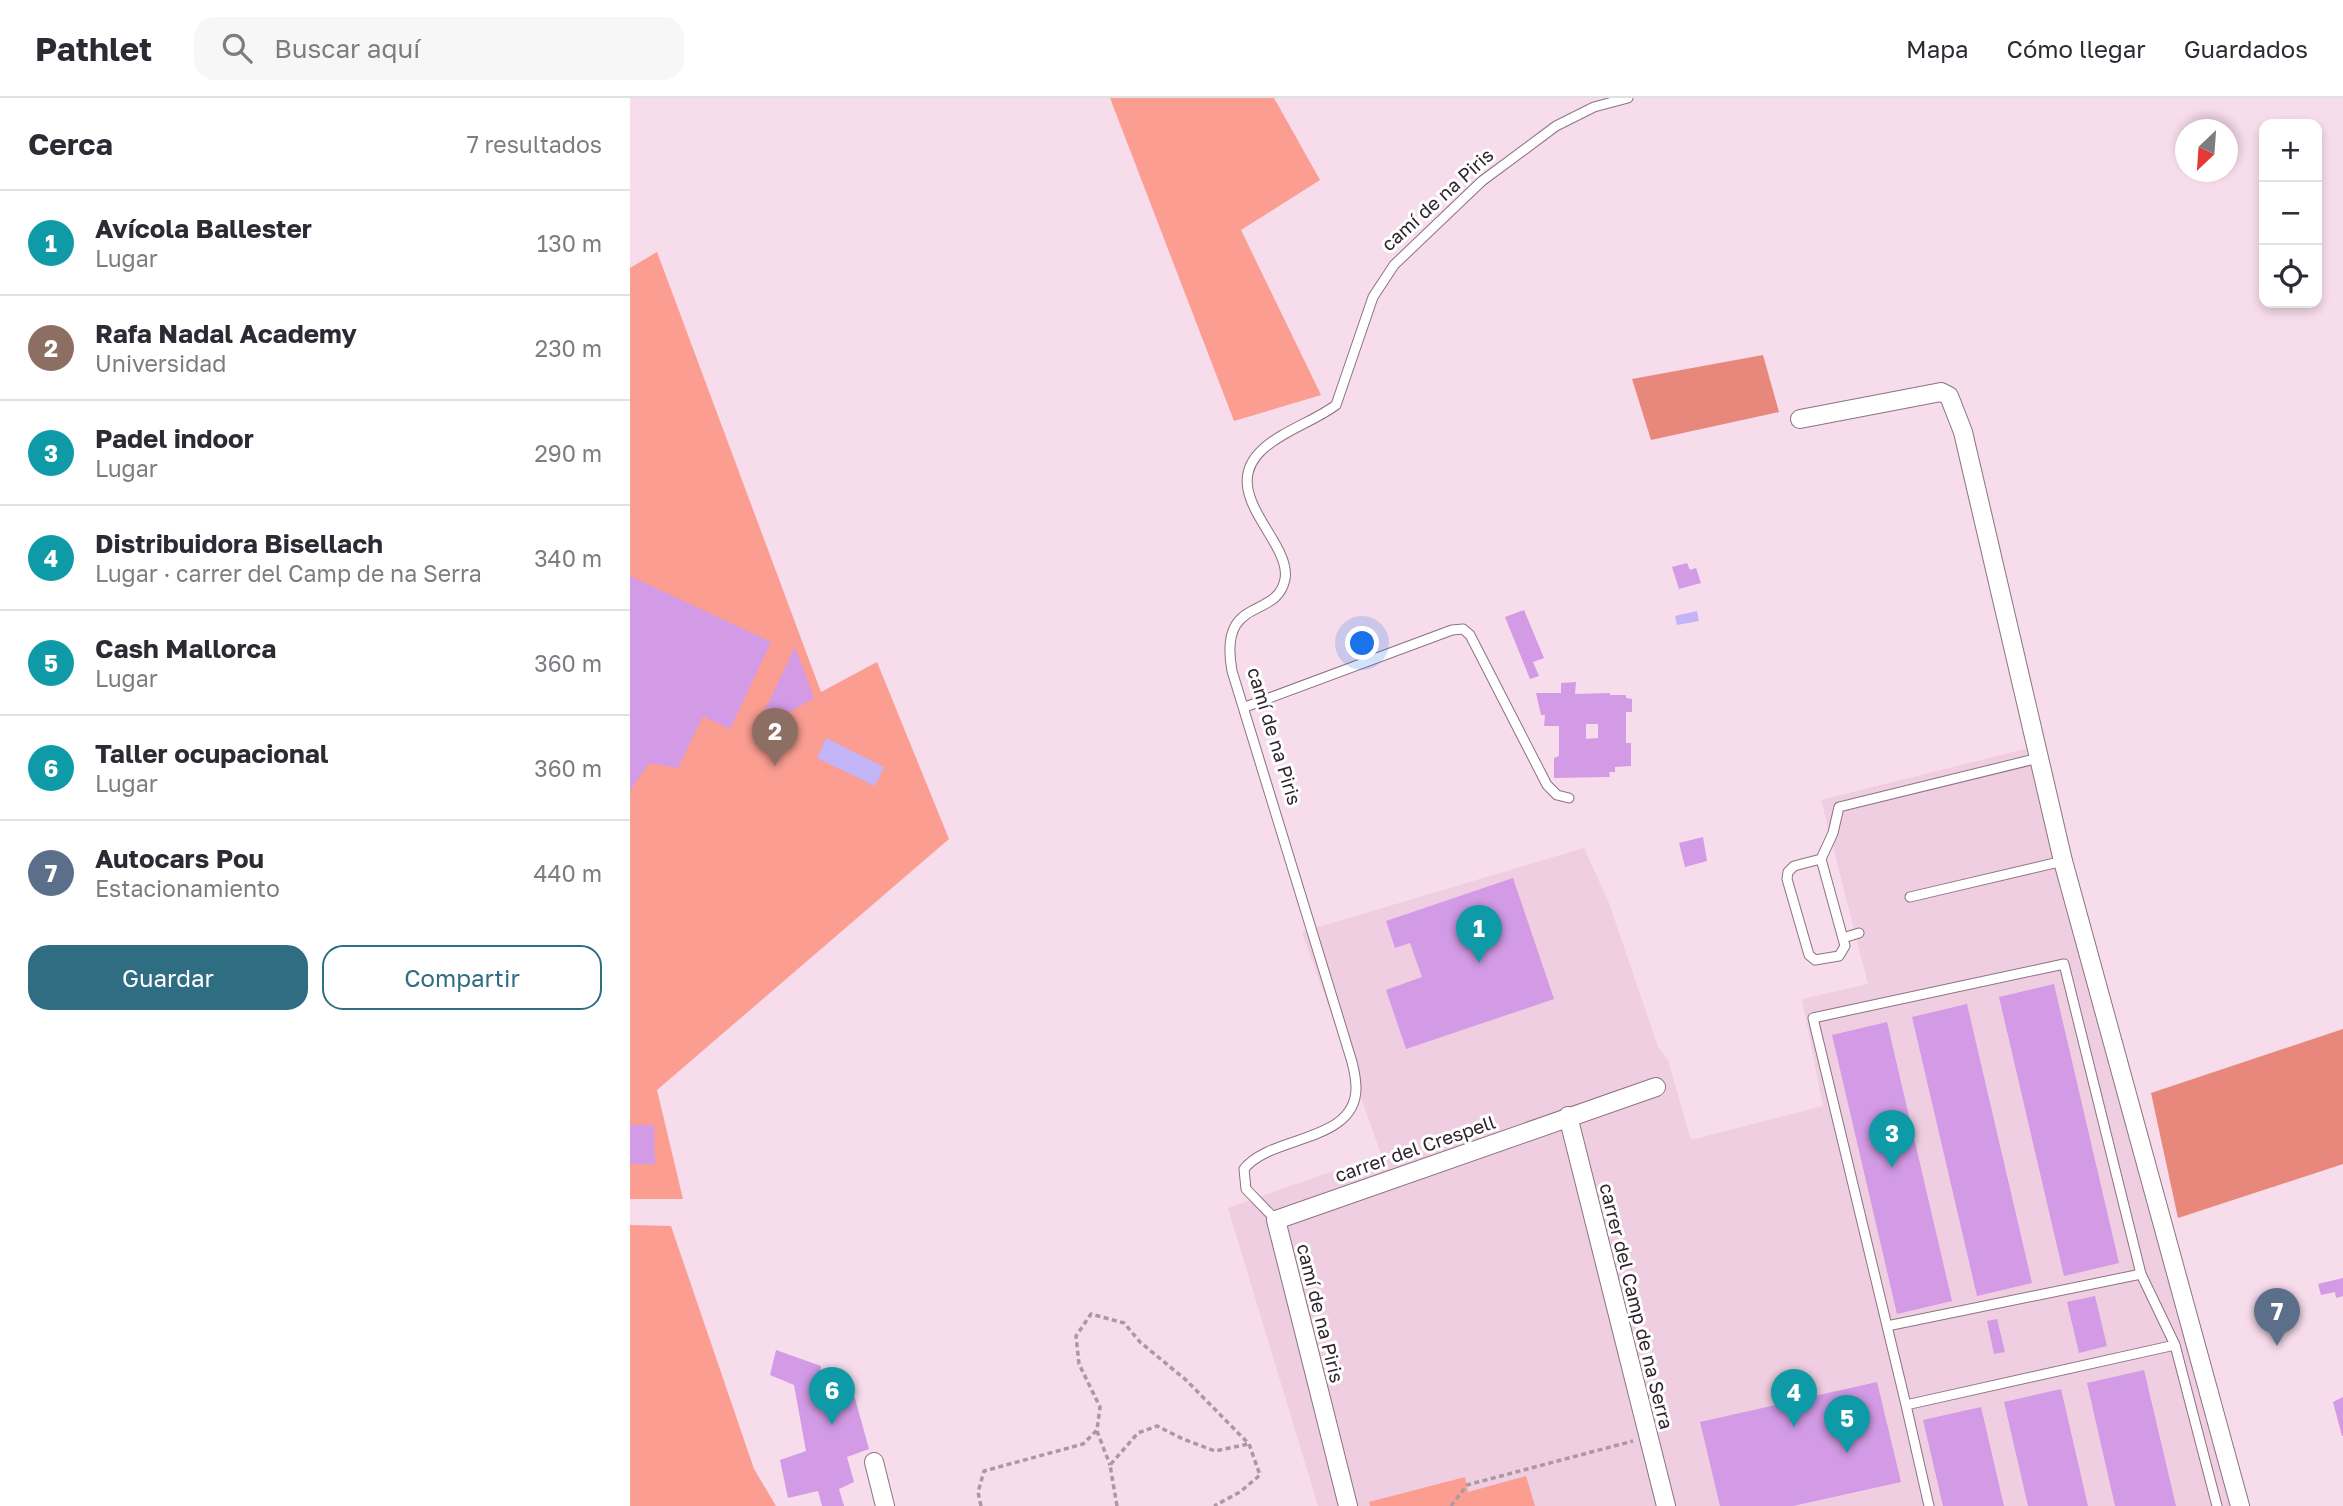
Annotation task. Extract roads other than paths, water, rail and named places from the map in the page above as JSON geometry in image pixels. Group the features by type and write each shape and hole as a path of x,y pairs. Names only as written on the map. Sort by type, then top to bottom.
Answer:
{"street":[{"path":"1800,419 1941,392 1949,396 1963,432 2063,861 2240,1506"},
{"name":"carrer del Crespell","path":"1276,1220 1656,1087"},
{"name":"carrer del Camp de na Serra","path":"1568,1116 1666,1506"},
{"name":"camí de na Piris","path":"1276,1220 1348,1506"},
{"path":"874,1462 885,1506"}],"lane":[{"name":"camí de na Piris","path":"1276,1220 1246,1189 1244,1169 1260,1154 1325,1132 1349,1113 1356,1091 1352,1062 1230,663 1228,644 1243,616 1270,601 1281,590 1285,580 1286,567 1251,502 1247,479 1252,461 1273,441 1336,405 1373,297 1394,265 1482,181 1556,126 1594,107 1628,98"},
{"path":"1245,708 1452,630 1463,629 1470,635 1547,785 1558,795 1569,798"},
{"path":"1821,859 1794,866 1788,872 1787,879 1809,955 1815,960 1839,956 1844,946 1821,859 1833,833 1839,807 2039,758"},
{"path":"1910,897 2063,861"},
{"path":"1843,937 1859,933"},
{"path":"1929,1506 1813,1018 2064,964 2141,1274 2175,1345 2217,1506"},
{"path":"1887,1326 2141,1274"},
{"path":"1906,1405 2175,1345"}],"place":[{"name":"Rafa Nadal Academy","path":"775,766"},
{"name":"Avícola Ballester","path":"1479,963"},
{"name":"Padel indoor","path":"1892,1168"},
{"name":"Autocars Pou","path":"2277,1346"},
{"name":"Taller ocupacional","path":"832,1425"},
{"name":"Distribuidora Bisellach","path":"1794,1427"},
{"name":"Cash Mallorca","path":"1847,1453"}]}
